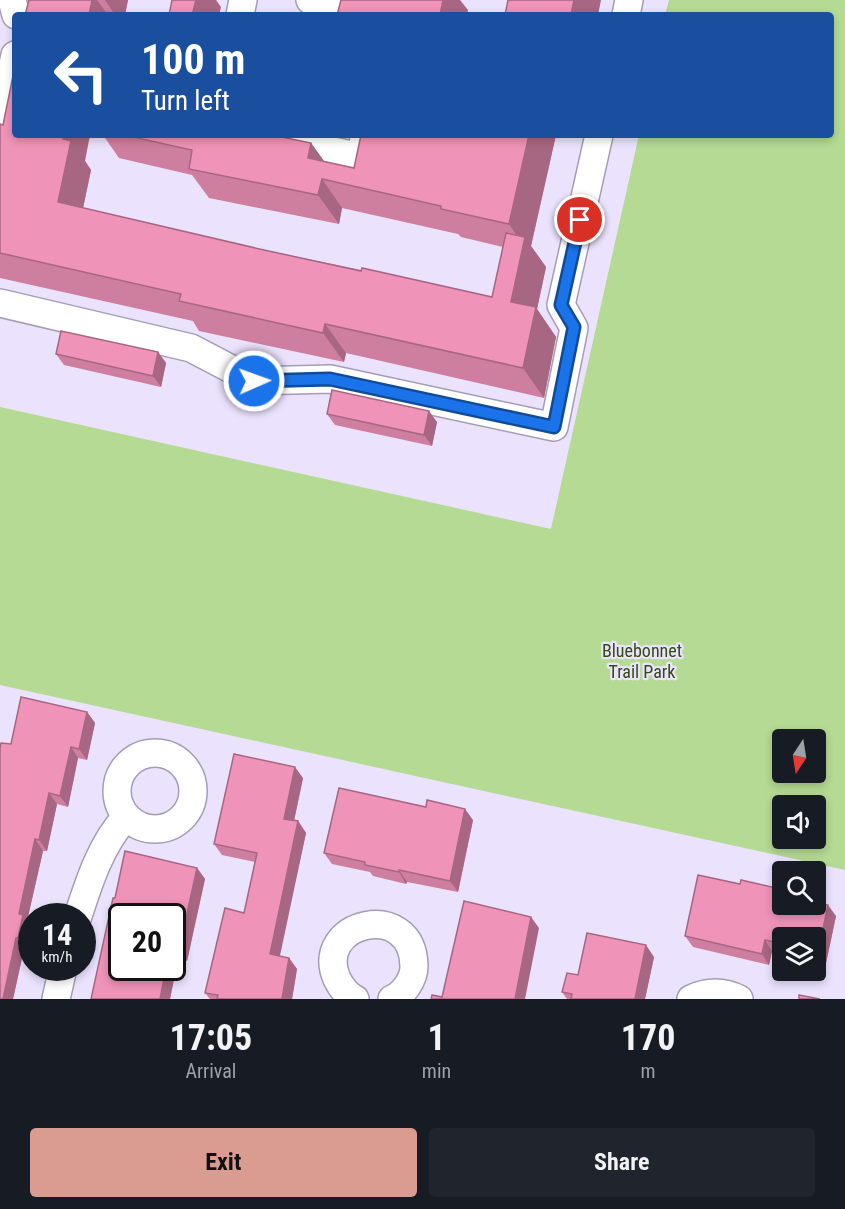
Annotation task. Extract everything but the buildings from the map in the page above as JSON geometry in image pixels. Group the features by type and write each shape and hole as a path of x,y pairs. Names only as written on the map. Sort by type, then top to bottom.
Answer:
{"street":[{"path":"0,124 9,67"},
{"path":"274,138 360,157 364,138"},
{"path":"0,303 191,348 254,381 330,379 554,427 574,327 561,305 598,138"},
{"path":"82,903 112,832 126,817"},
{"path":"352,998 340,986 334,972 334,956 340,941 351,930 358,927 366,924 382,924 396,930 408,941 414,956 414,972 408,986 392,999"},
{"path":"56,999 60,981"},
{"path":"691,999 707,993 722,993 739,999"}],"green space":[{"name":"Bluebonnet Trail Park","path":"669,0 845,0 845,870 826,866 826,861 804,861 0,685 0,407 551,529 638,138 834,138 834,12 666,12"}],"route":[{"path":"254,381 330,379 554,427 574,327 561,305 580,220"}]}
